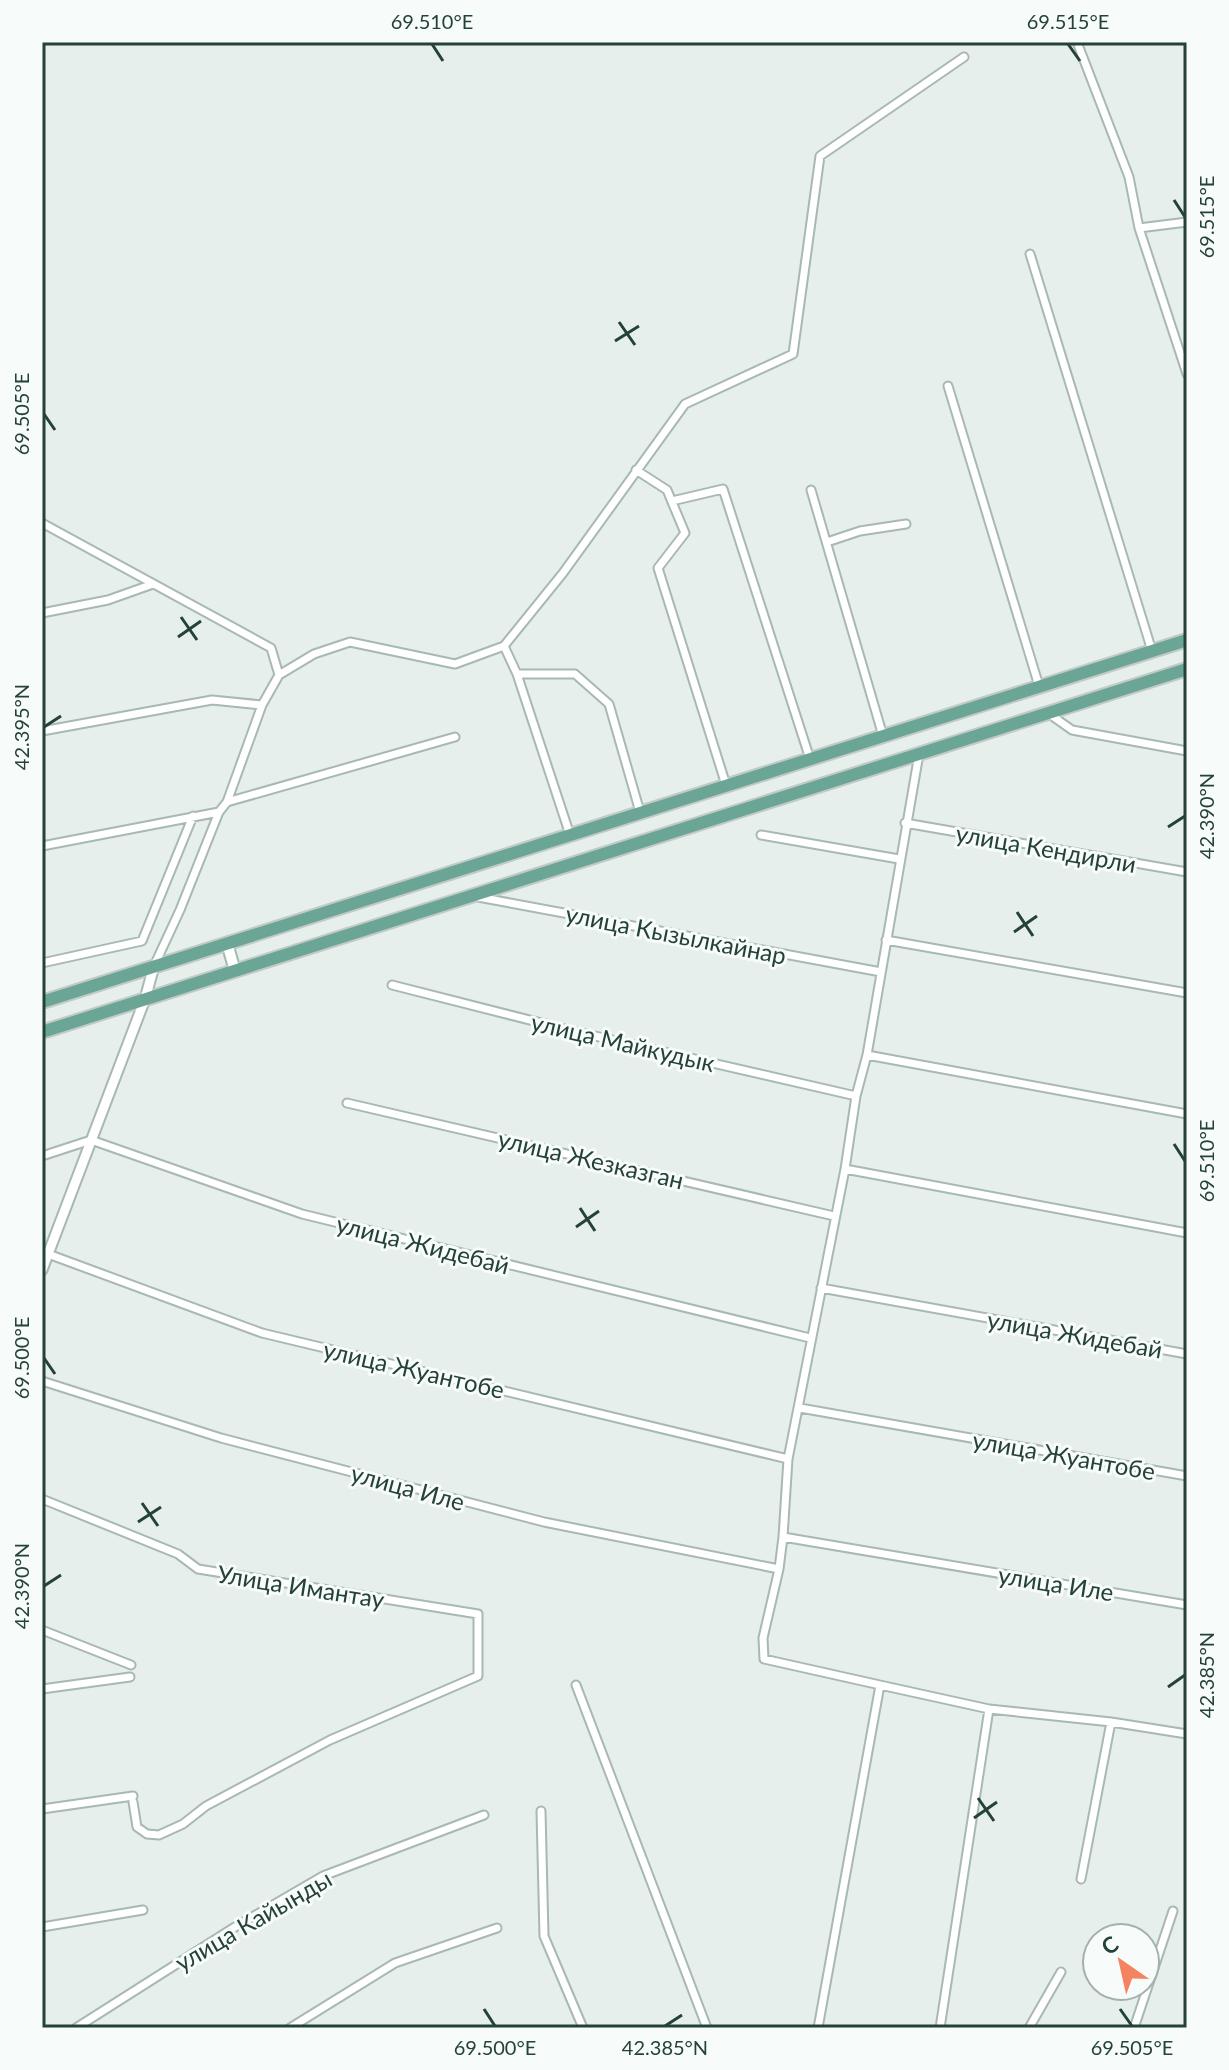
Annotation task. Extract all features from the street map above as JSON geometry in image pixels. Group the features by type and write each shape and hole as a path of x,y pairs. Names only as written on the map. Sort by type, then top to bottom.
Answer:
{"main road":[{"path":"42,1002 1187,640"},
{"path":"42,1032 1187,669"},
{"path":"227,943 235,971"}],"street":[{"path":"1077,42 1129,177 1139,228 1187,374"},
{"path":"42,1270 145,999 154,966 219,812 227,802 262,705 279,675 314,654 350,642 455,664 504,646 563,573 685,404 793,354 820,156 964,57"},
{"path":"1139,228 1187,222"},
{"path":"1030,254 1152,651"},
{"path":"948,386 1039,686"},
{"path":"636,470 667,490 685,533 658,568 726,785"},
{"path":"672,501 723,489 810,759"},
{"path":"811,490 883,736"},
{"path":"42,523 271,648 279,675"},
{"path":"827,542 860,531 906,524"},
{"path":"42,613 108,600 153,584"},
{"path":"504,646 517,674 570,835"},
{"path":"517,674 575,674 609,704 640,812"},
{"path":"42,731 212,700 262,705"},
{"path":"1048,713 1072,730 1187,751"},
{"path":"227,802 455,737"},
{"path":"919,754 867,1055 856,1096 845,1169 788,1459 783,1537 763,1638 764,1659 989,1709 1187,1734"},
{"path":"42,846 219,812"},
{"path":"42,963 142,941 193,816"},
{"name":"улица Кендирли","path":"906,824 1187,872"},
{"path":"761,835 899,859"},
{"name":"улица Кызылкайнар","path":"472,896 881,972"},
{"path":"886,940 1187,993"},
{"name":"улица Майкудык","path":"392,985 856,1096"},
{"path":"867,1055 1187,1114"},
{"name":"улица Жезказган","path":"347,1103 834,1216"},
{"path":"42,1156 91,1140"},
{"name":"улица Жидебай","path":"91,1140 302,1214 810,1338"},
{"path":"845,1169 1187,1233"},
{"name":"улица Жуантобе","path":"48,1254 262,1333 788,1459"},
{"name":"улица Жидебай","path":"821,1288 1187,1354"},
{"name":"улица Иле","path":"42,1381 221,1438 544,1522 779,1569"},
{"name":"улица Жуантобе","path":"800,1408 1187,1476"},
{"name":"Улица Имантау","path":"42,1499 178,1554 198,1569 478,1614 478,1676 330,1740 206,1806 183,1824 159,1835 147,1834 137,1827 133,1799 42,1809"},
{"name":"улица Иле","path":"783,1537 1187,1605"},
{"path":"42,1630 131,1665"},
{"path":"42,1689 130,1677"},
{"path":"576,1685 707,2028"},
{"path":"818,2028 880,1685"},
{"path":"940,2028 989,1709"},
{"path":"1081,1879 1111,1722"},
{"path":"541,1811 544,1936 583,2028"},
{"name":"улица Кайынды","path":"76,2028 235,1927 323,1876 484,1815"},
{"path":"42,1927 143,1910"},
{"path":"1134,2028 1173,1911"},
{"path":"290,2028 395,1963 497,1928"},
{"path":"1029,2028 1061,1972"}]}
